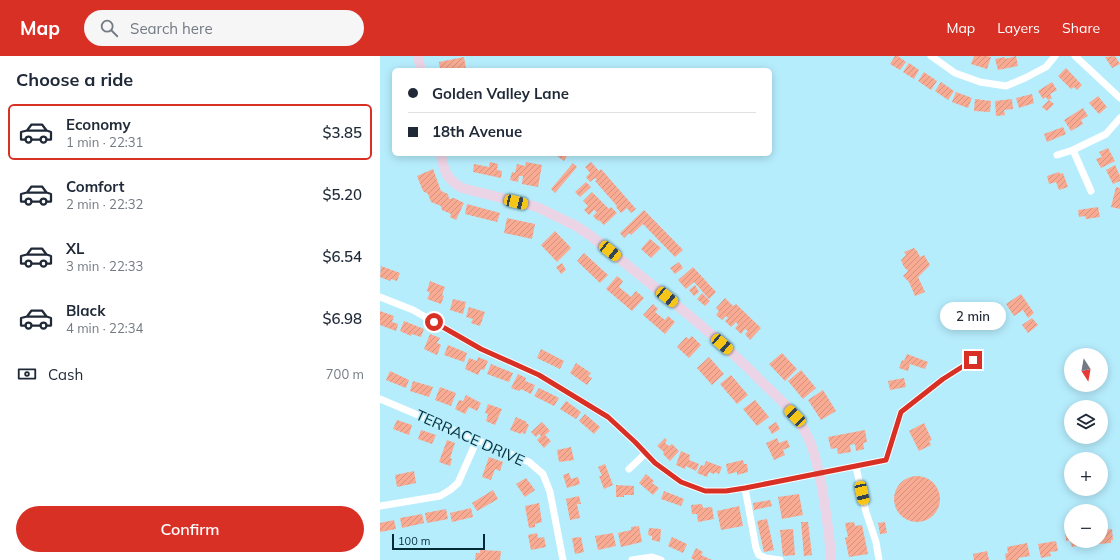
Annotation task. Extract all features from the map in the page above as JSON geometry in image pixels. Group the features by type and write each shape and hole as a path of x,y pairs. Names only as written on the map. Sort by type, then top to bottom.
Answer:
{"street":[{"path":"418,56 421,68"},
{"path":"931,56 955,73 980,82 1006,86 1046,67 1055,56"},
{"path":"1075,56 1120,98"},
{"path":"1057,155 1073,150 1106,134 1120,118"},
{"path":"1073,150 1091,191"},
{"path":"441,156 443,164 452,182 468,189 537,207 576,226 591,236 700,324 744,363 795,416 809,438 819,475 830,540 831,560"},
{"path":"380,297 413,310 481,349 539,375 608,417 655,463 681,482 705,491 726,491 745,488 819,475 886,460 901,412 943,379 973,360"},
{"name":"TERRACE DRIVE","path":"380,399 529,462 542,474 550,492 563,560"},
{"path":"380,506 440,496 450,490 458,483 477,440"},
{"path":"629,469 646,453"},
{"path":"856,467 866,512 876,542 879,560"},
{"path":"745,488 756,548 759,555 766,558 780,560"},
{"path":"632,560 652,557 661,560"}],"building":[{"path":"895,56 898,56 906,62 900,70 890,64"},
{"path":"974,56 991,57 987,69 971,64"},
{"path":"1016,56 1018,66 998,70 995,59 1005,57 1005,59"},
{"path":"1115,56 1120,64 1112,68 1105,57"},
{"path":"464,57 466,68 440,68 439,62"},
{"path":"909,63 919,70 914,79 903,72"},
{"path":"1066,68 1082,85 1077,90 1074,87 1071,89 1058,76"},
{"path":"924,72 937,81 931,90 918,81"},
{"path":"941,82 954,91 948,100 935,91"},
{"path":"1052,82 1057,90 1050,94 1052,98 1048,100 1046,97 1043,99 1038,91"},
{"path":"956,92 972,98 968,108 952,102"},
{"path":"1032,94 1034,103 1019,108 1016,98"},
{"path":"1098,96 1107,107 1099,114 1089,103"},
{"path":"975,99 991,101 990,112 974,111"},
{"path":"1012,99 1013,109 1004,110 1005,115 996,116 995,101"},
{"path":"1049,100 1054,104 1047,111 1042,107"},
{"path":"1083,108 1088,116 1081,120 1083,124 1071,131 1064,120"},
{"path":"1063,127 1066,134 1047,142 1044,134"},
{"path":"1108,148 1115,161 1101,168 1096,159 1102,157 1099,152"},
{"path":"557,156 567,156 564,161"},
{"path":"490,162 498,164 497,170 502,171 501,178 473,172 474,164 489,167"},
{"path":"526,162 542,165 538,187 522,184 523,176 519,176 518,182 510,180 512,172 515,173 517,164 525,166"},
{"path":"591,162 599,171 601,169 636,209 631,213 627,208 621,213 616,207 617,206 595,181 597,180 595,178 590,182 586,177 590,173 585,167"},
{"path":"573,163 577,167 555,193 551,189"},
{"path":"1115,165 1120,176 1120,181 1113,184 1106,170"},
{"path":"433,169 441,191 448,194 449,199 454,198 464,203 456,220 450,217 451,214 442,210 441,206 431,202 428,194 423,191 417,176"},
{"path":"1059,172 1060,174 1063,173 1068,187 1059,190 1056,182 1049,184 1047,176"},
{"path":"586,182 591,187 580,197 575,192"},
{"path":"1116,187 1120,188 1120,209 1111,207"},
{"path":"592,192 609,209 611,207 617,213 604,225 593,216 597,212 594,210 589,215 584,210 588,206 583,201"},
{"path":"467,204 500,213 497,222 465,214"},
{"path":"1098,207 1100,217 1086,219 1085,216 1079,217 1078,210"},
{"path":"644,210 683,250 675,257 643,224 631,235 629,233 624,238 620,233"},
{"path":"507,218 535,224 532,239 504,233"},
{"path":"555,231 571,248 557,262 541,245"},
{"path":"650,239 661,248 651,258 641,249"},
{"path":"914,248 920,257 924,255 930,265 918,277 925,292 915,296 909,282 903,276 908,271 904,267 901,260 906,255 904,252"},
{"path":"584,253 608,275 600,283 577,261"},
{"path":"679,262 683,268 675,274 670,268"},
{"path":"562,263 566,270 561,274 556,267"},
{"path":"381,266 400,273 397,281 391,279 390,281 380,277"},
{"path":"693,267 716,292 709,299 694,282 686,289 678,280"},
{"path":"617,276 623,281 619,287 631,297 636,291 644,298 632,311 606,289"},
{"path":"430,281 445,287 441,304 427,299 430,293 427,291"},
{"path":"695,285 699,292 694,296 689,290"},
{"path":"702,293 710,301 705,306 697,299"},
{"path":"1021,294 1034,313 1028,318 1023,310 1014,316 1006,304"},
{"path":"725,298 733,306 736,304 761,328 750,340 745,334 748,331 745,329 741,334 735,328 738,325 736,322 731,327 725,321 728,318 726,316 722,320 716,315 719,311 716,308"},
{"path":"453,299 466,302 463,314 450,310"},
{"path":"653,304 658,309 655,312 665,320 668,316 675,322 665,334 643,315"},
{"path":"469,307 485,312 480,326 471,323 473,319 466,317"},
{"path":"380,311 394,316 392,322 398,324 396,331 380,325"},
{"path":"1032,318 1038,325 1028,333 1022,325"},
{"path":"404,321 424,329 421,337 412,334 411,336 400,331"},
{"path":"430,334 440,338 437,343 441,345 437,355 424,349"},
{"path":"692,336 701,345 689,358 677,347 686,337 689,339"},
{"path":"448,345 467,353 464,362 444,355"},
{"path":"541,349 564,361 560,369 537,358"},
{"path":"782,353 797,369 785,381 769,364"},
{"path":"907,354 928,362 925,369 910,364 908,371 899,368 902,360 904,361"},
{"path":"478,357 488,361 484,370 481,369 478,375 465,369 469,358 477,361"},
{"path":"709,357 724,374 712,385 697,368"},
{"path":"576,363 591,373 588,376 592,378 587,385 570,373"},
{"path":"491,364 513,373 509,382 487,374"},
{"path":"801,370 816,388 803,399 788,381"},
{"path":"390,371 409,380 406,388 386,380"},
{"path":"518,374 526,378 525,381 535,385 531,394 521,389 519,391 511,388"},
{"path":"731,375 748,395 737,404 720,384"},
{"path":"904,378 906,387 890,390 888,381"},
{"path":"413,381 433,387 429,397 410,391"},
{"path":"440,387 456,393 451,406 435,400"},
{"path":"539,388 559,398 554,406 534,396"},
{"path":"823,390 836,411 821,420 808,400"},
{"path":"466,395 481,403 477,411 469,407 465,414 455,409 459,400 463,401"},
{"path":"755,400 769,417 757,426 743,409"},
{"path":"566,401 581,412 576,419 560,409"},
{"path":"488,404 502,409 495,425 486,421 488,414 485,413"},
{"path":"585,414 600,427 594,434 579,421"},
{"path":"516,417 527,422 526,423 529,425 525,434 510,430"},
{"path":"397,420 412,425 409,435 393,429"},
{"path":"542,422 550,431 545,435 551,441 544,448 537,440 541,436 539,434 536,437 531,432"},
{"path":"776,422 780,429 772,434 768,427"},
{"path":"924,423 932,440 929,441 931,445 919,451 909,431"},
{"path":"421,430 436,435 432,444 418,439"},
{"path":"865,430 867,442 863,443 864,449 856,451 855,444 850,445 851,452 838,454 837,448 831,449 828,437"},
{"path":"665,438 667,440 665,443 669,446 672,444 679,451 670,461 663,454 664,452 657,446"},
{"path":"777,438 779,443 787,440 790,447 783,450 785,455 774,460 766,443"},
{"path":"447,440 455,443 450,458 452,459 450,466 439,462"},
{"path":"571,447 574,460 559,462 557,450"},
{"path":"681,451 690,455 689,460 699,464 696,471 686,466 685,469 676,465"},
{"path":"489,457 503,462 500,471 495,469 491,480 482,477"},
{"path":"743,460 744,464 747,464 748,472 737,475 737,472 728,474 726,464"},
{"path":"706,461 722,467 719,474 709,472 707,477 697,473 701,465 704,466"},
{"path":"605,464 613,485 604,489 599,476 602,476 598,467"},
{"path":"414,471 416,483 397,487 395,475"},
{"path":"569,473 571,479 578,477 580,484 567,488 563,475"},
{"path":"646,474 654,481 652,483 659,488 653,495 639,483"},
{"path":"917,476 930,480 936,486 940,499 936,512 930,518 917,522 904,518 898,512 894,499 898,486 904,480"},
{"path":"526,478 535,490 525,497 516,484"},
{"path":"616,485 634,486 634,495 616,497"},
{"path":"493,490 498,499 477,511 472,503"},
{"path":"664,491 684,499 681,506 661,499"},
{"path":"799,494 803,515 782,519 778,497"},
{"path":"579,496 581,504 577,504 580,518 570,520 566,499"},
{"path":"770,500 772,506 754,510 753,503"},
{"path":"539,503 542,522 535,524 535,527 529,528 525,506"},
{"path":"702,504 703,508 712,507 714,519 698,522 697,514 692,514 691,505"},
{"path":"739,506 743,526 721,530 717,511"},
{"path":"471,508 473,517 452,522 450,513"},
{"path":"446,509 448,519 427,523 425,513"},
{"path":"422,514 424,523 402,528 400,518"},
{"path":"767,519 774,550 764,552 757,521"},
{"path":"394,520 396,529 380,532 380,523"},
{"path":"801,522 808,522 812,555 804,556"},
{"path":"854,522 855,526 862,525 868,554 849,557 845,538 848,537 845,523"},
{"path":"885,522 887,533 880,534 878,523"},
{"path":"639,526 642,542 621,547 618,533 631,530 631,527"},
{"path":"649,528 661,529 660,542 652,540 652,536 648,535"},
{"path":"793,529 795,555 783,556 780,530"},
{"path":"1108,529 1112,529 1113,540 1111,540 1111,543 1108,543"},
{"path":"537,533 538,538 544,537 546,547 531,550 528,535"},
{"path":"613,533 616,546 598,550 595,536"},
{"path":"581,537 584,552 575,554 572,538"},
{"path":"672,537 687,544 683,553 668,546"},
{"path":"1056,541 1058,551 1050,552 1051,556 1041,558 1038,544"},
{"path":"1027,543 1030,556 1018,558 1019,560 1006,560 1005,554 1008,553 1007,547"},
{"path":"696,548 703,552 701,555 712,560 694,560 691,558"},
{"path":"480,550 501,551 500,560 475,560 476,553 480,553"},
{"path":"987,551 989,560 974,560 973,554"}],"route":[{"path":"434,322 481,349 539,375 608,417 655,463 681,482 705,491 726,491 745,488 886,460 901,412 943,379 973,360"}]}
